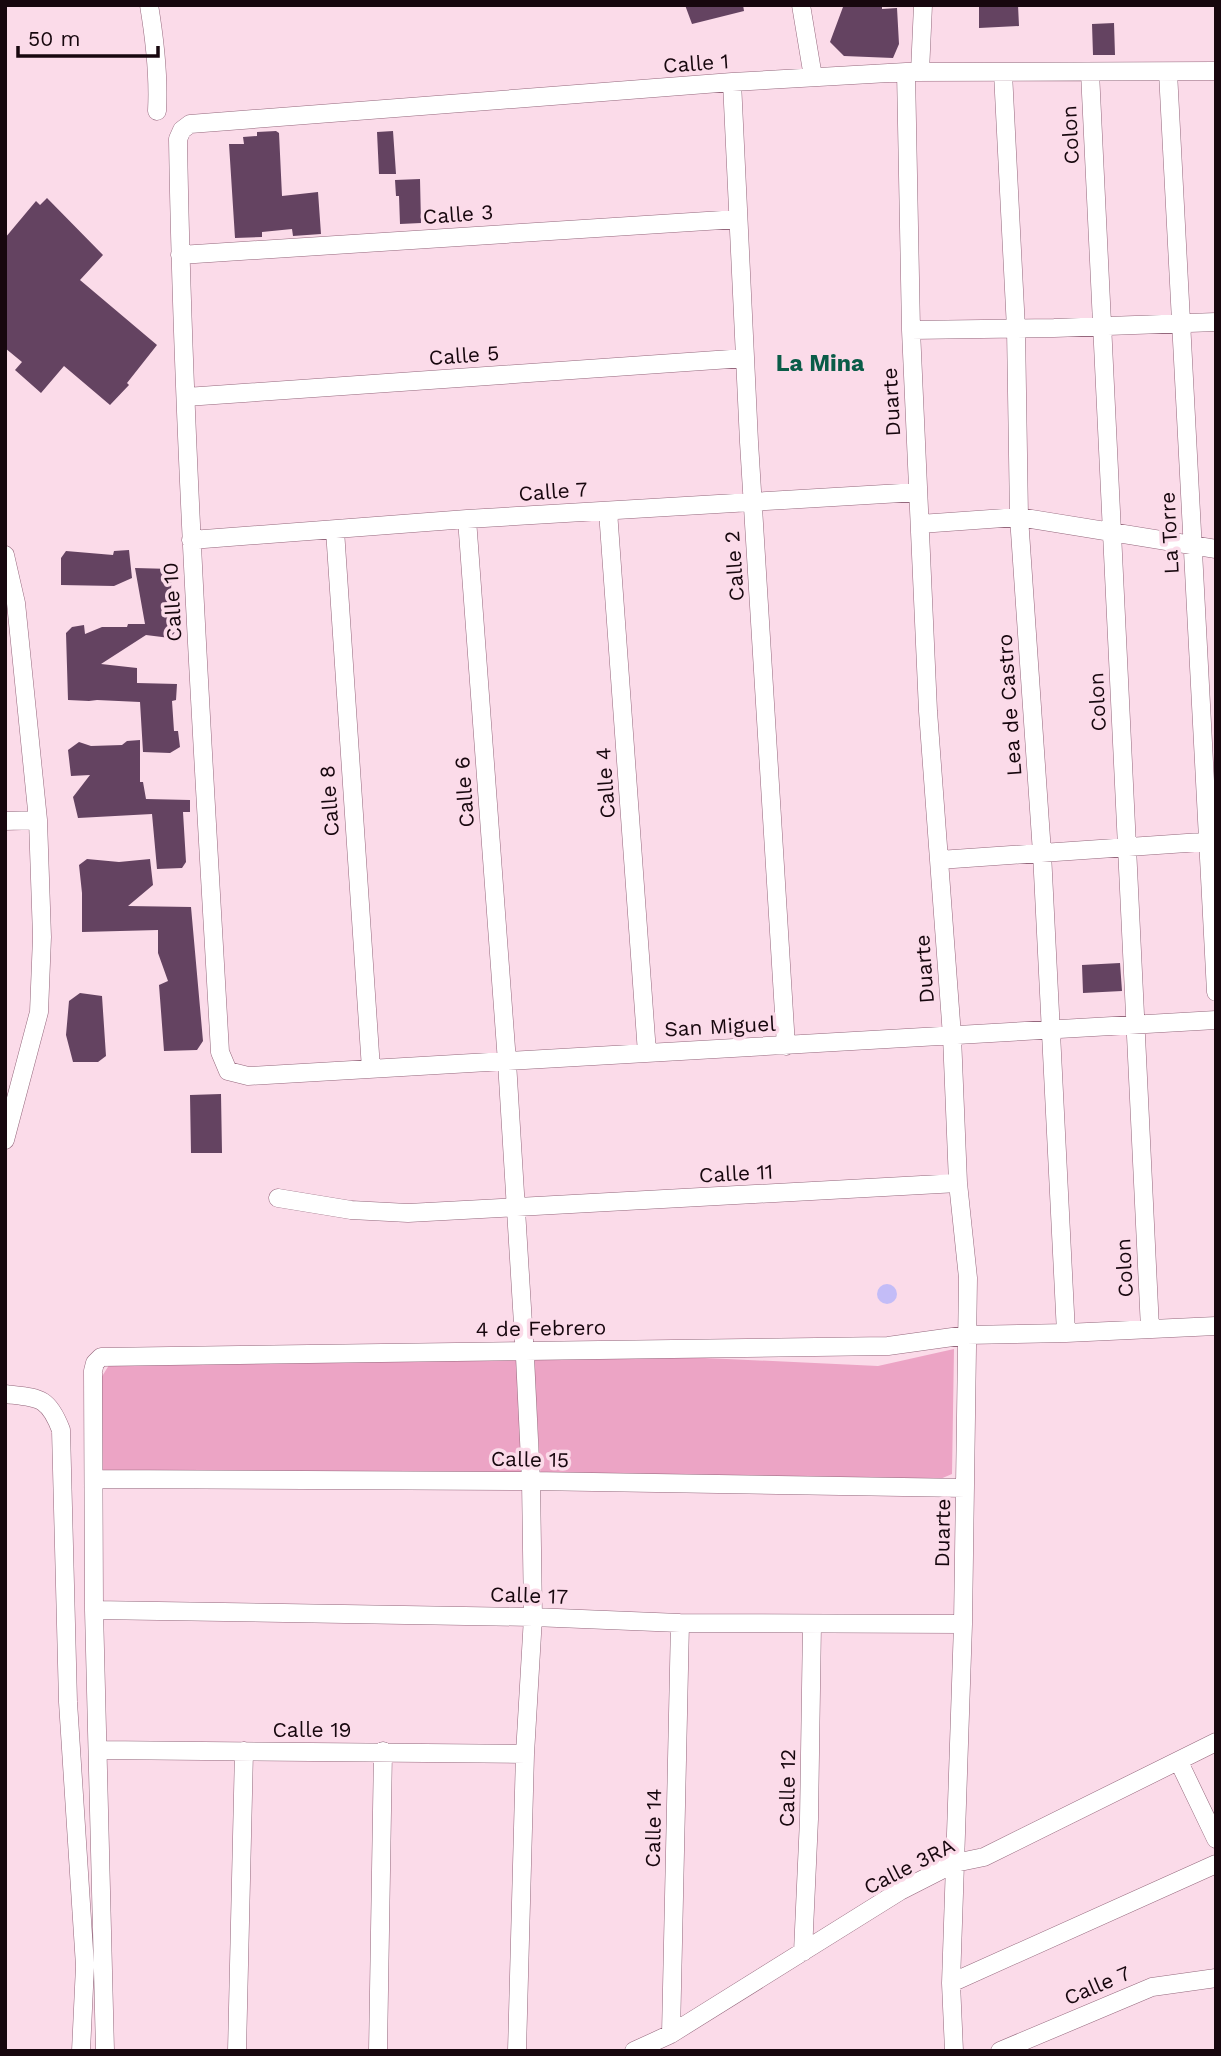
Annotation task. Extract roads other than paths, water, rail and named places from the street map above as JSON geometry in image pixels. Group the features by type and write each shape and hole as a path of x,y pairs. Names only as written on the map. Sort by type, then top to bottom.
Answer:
{"street":[{"path":"149,5 156,48 157,111"},
{"path":"801,5 813,77"},
{"name":"Duarte","path":"923,5 913,72 911,330 928,711 952,1036 958,1183 968,1278 963,1624 951,1983 954,2051"},
{"name":"Calle 1","path":"182,130 190,124 813,77 913,72 1216,71"},
{"name":"Colon","path":"1090,72 1150,1329"},
{"name":"La Torre","path":"1168,72 1193,547 1212,841 1216,992"},
{"name":"Lea de Castro","path":"1003,73 1016,329 1019,517 1042,853 1066,1333"},
{"name":"Calle 2","path":"732,82 753,501 786,1045"},
{"name":"Calle 10","path":"182,130 178,139 180,255 191,540 220,1052 228,1071"},
{"name":"Calle 3","path":"180,255 738,219"},
{"path":"911,330 1216,322"},
{"name":"Calle 5","path":"186,397 746,358"},
{"name":"Calle 7","path":"191,540 467,519 918,492"},
{"name":"Calle 4","path":"608,510 647,1053"},
{"path":"919,524 1019,517 1216,549"},
{"name":"Calle 6","path":"467,519 507,1062 531,1481 533,1617 524,1754 517,2051"},
{"name":"Calle 8","path":"335,530 371,1069"},
{"path":"5,555 16,603 38,820 42,937 38,1012 12,1089 5,1140"},
{"path":"5,821 38,820"},
{"path":"939,860 1212,841"},
{"name":"San Miguel","path":"228,1071 248,1076 1216,1020"},
{"name":"Calle 11","path":"278,1198 351,1210 408,1213 958,1183"},
{"name":"4 de Febrero","path":"94,1479 93,1371 100,1357 888,1346 967,1335 1216,1326"},
{"path":"5,1394 39,1399 53,1409 61,1430 68,1702 85,1966 81,2051"},
{"path":"94,1479 94,1610 105,2051"},
{"name":"Calle 15","path":"94,1479 531,1481 965,1489"},
{"name":"Calle 17","path":"94,1610 533,1617 680,1623 963,1624"},
{"name":"Calle 14","path":"671,2034 680,1623"},
{"name":"Calle 12","path":"803,1952 809,1832 813,1624"},
{"name":"Calle 3RA","path":"634,2051 671,2034 900,1891 955,1863 984,1857 1216,1742"},
{"name":"Calle 19","path":"99,1750 524,1754"},
{"path":"237,2051 244,1751"},
{"path":"378,2051 383,1752"},
{"path":"1179,1762 1216,1839"},
{"path":"951,1983 1216,1864"},
{"name":"Calle 7","path":"1000,2051 1152,1987 1216,1978"}],"district":[{"name":"La Mina","path":"820,363"}]}
